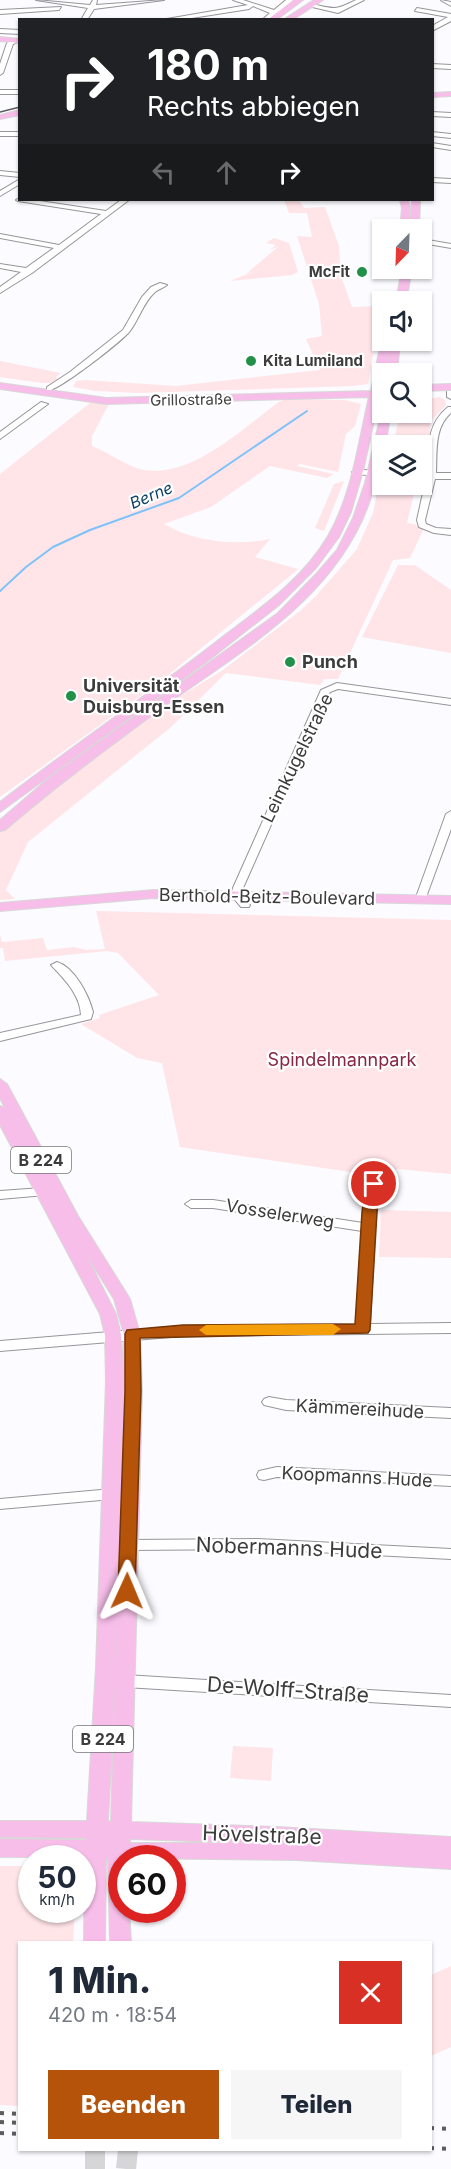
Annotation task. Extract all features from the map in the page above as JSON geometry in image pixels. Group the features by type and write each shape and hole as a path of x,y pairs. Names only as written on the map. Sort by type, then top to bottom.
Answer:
{"main road":[{"path":"268,16 299,0"},
{"path":"290,18 319,0"},
{"path":"0,42 16,38"},
{"path":"434,93 451,92"},
{"path":"0,110 18,106"},
{"path":"0,117 18,112"},
{"path":"404,201 405,219"},
{"path":"416,201 416,219"},
{"name":"Grillostraße","path":"0,380 94,395 372,392"},
{"name":"Grillostraße","path":"0,386 106,401 333,396 372,393"},
{"path":"432,392 451,392"},
{"path":"333,396 357,399 372,406"},
{"path":"0,808 194,666 284,594 318,558 333,537 346,508 372,410"},
{"path":"0,827 54,781 207,671 298,599 341,551 372,486"},
{"name":"Berthold-Beitz-Boulevard","path":"0,908 115,897 241,900 451,900"},
{"name":"Berthold-Beitz-Boulevard","path":"115,897 131,899 130,904"},
{"name":"Berthold-Beitz-Boulevard","path":"0,914 130,904 154,899"},
{"name":"Berthold-Beitz-Boulevard","path":"241,900 451,910"},
{"path":"405,909 420,900"},
{"name":"B 224","path":"0,1084 70,1216 122,1299 132,1334 133,1391 119,1845"},
{"name":"B 224","path":"0,1112 99,1294 110,1319 113,1335 116,1381 94,1941"},
{"name":"Hövelstraße","path":"0,1829 119,1841 277,1835 451,1845"},
{"name":"Hövelstraße","path":"0,1848 97,1840"},
{"name":"Hövelstraße","path":"119,1841 133,1845"},
{"name":"Hövelstraße","path":"186,1854 296,1851 451,1860"},
{"name":"B 224","path":"120,1923 120,1941"}],"street":[{"path":"39,0 75,5"},
{"path":"0,12 94,3 161,0"},
{"path":"236,0 268,16"},
{"path":"311,6 338,11 361,0"},
{"path":"268,16 289,1"},
{"path":"176,18 250,6 276,6 289,1"},
{"path":"85,18 94,3"},
{"path":"261,7 268,16"},
{"path":"417,10 451,17"},
{"path":"21,18 23,11"},
{"path":"434,28 451,17"},
{"path":"434,29 444,31"},
{"path":"0,31 16,38 0,74"},
{"path":"434,66 451,68"},
{"path":"0,92 18,92"},
{"path":"434,114 451,114"},
{"path":"0,134 18,134"},
{"path":"434,134 451,136"},
{"path":"434,145 451,148"},
{"path":"0,173 18,175"},
{"path":"434,180 451,181"},
{"path":"0,195 18,182"},
{"path":"0,195 18,200"},
{"path":"27,201 107,213"},
{"path":"0,291 123,201"},
{"path":"0,236 60,247"},
{"path":"432,240 451,247"},
{"path":"432,244 441,244"},
{"path":"432,244 451,247"},
{"path":"0,266 29,271"},
{"path":"50,389 73,374 126,331 145,299 154,289 163,285"},
{"path":"61,390 73,374"},
{"path":"0,436 44,404"},
{"path":"432,445 435,429 441,417 451,409"},
{"path":"356,472 372,474"},
{"path":"432,476 451,476"},
{"path":"424,495 421,523 429,529 451,532"},
{"name":"Leimkugelstraße","path":"241,900 326,690 337,687 451,702"},
{"path":"420,900 451,814"},
{"path":"0,1037 87,1017 88,1008 65,970 57,964"},
{"path":"363,1330 374,1184"},
{"path":"0,1195 42,1192"},
{"name":"Vosselerweg","path":"191,1204 213,1204 369,1228"},
{"path":"0,1346 183,1330 451,1328"},
{"name":"Kämmereihude","path":"269,1402 295,1406 451,1413"},
{"name":"Koopmanns Hude","path":"264,1475 276,1472 451,1481"},
{"path":"0,1504 112,1494"},
{"name":"Nobermanns Hude","path":"128,1545 237,1543 451,1554"},
{"name":"De-Wolff-Straße","path":"125,1681 451,1701"}],"green space":[{"path":"284,201 300,201 304,208 325,207 339,246 341,276 352,307 372,306 374,351 368,384 139,393 96,391 73,387 76,381 85,380 176,386 320,370 306,339 322,336 319,304 297,236 312,237 307,213 289,213"},
{"path":"274,238 289,243 298,272 292,275 230,281 258,270 246,274 279,246 270,250 276,245 266,243"},
{"path":"0,361 61,373 56,377 58,379 50,383 0,377"},
{"path":"440,397 445,400 446,405 432,420 432,398"},
{"path":"287,399 344,400 361,404 355,426 346,434 338,472 300,464 297,466 334,474 327,478 270,466 211,507 164,524 188,535 216,541 243,542 270,539 255,557 298,569 161,681 0,797 0,474 90,403 109,404 92,436 92,446 134,467 153,471 173,469 211,452 279,402"},
{"path":"398,423 431,423 429,435 395,435"},
{"path":"344,481 324,531 315,528 334,484"},
{"path":"377,495 414,495 407,523 415,524 423,530 410,558 393,560 338,679 324,679 320,685 226,673 171,727 28,842 6,890 15,899 0,900 0,830 143,719 223,670 300,611 357,549 373,513"},
{"path":"398,565 415,565 451,590 451,653 362,637"},
{"name":"Spindelmannpark","path":"96,911 451,920 451,1174 397,1169 387,1179 180,1147 162,1063 137,1058 81,1024 100,1018 99,1015 159,995 118,953 107,951 5,961 3,948 0,948 0,935 2,942 43,938 47,950 74,947 87,950 105,949"},
{"path":"381,1210 451,1212 451,1258 379,1257"},
{"path":"233,1746 273,1748 271,1781 230,1778"},
{"path":"0,1866 18,1866 18,1923 74,1923 73,1941 18,1941 18,2106 0,2105"},
{"path":"451,1966 451,2047 432,2056 432,1975"}],"waterway":[{"name":"Berne","path":"0,591 26,567 53,547 90,530 179,498 307,411"}],"tunnel":[{"path":"95,2151 95,2169"},
{"path":"126,2169 128,2151"}],"tram line":[{"path":"0,112 18,108"}],"railway":[{"path":"0,2113 18,2114"},
{"path":"0,2122 18,2123"},
{"path":"432,2128 451,2129"},
{"path":"0,2133 18,2134"},
{"path":"432,2148 451,2149"}],"slow traffic":[{"path":"206,1330 333,1329"}],"place":[{"name":"McFit","path":"362,272"},
{"name":"Kita Lumiland","path":"251,361"},
{"name":"Punch","path":"290,662"},
{"name":"Universität Duisburg-Essen","path":"71,696"}],"route":[{"path":"127,1591 133,1391 132,1334 183,1330 363,1330 370,1212 374,1184"}]}
